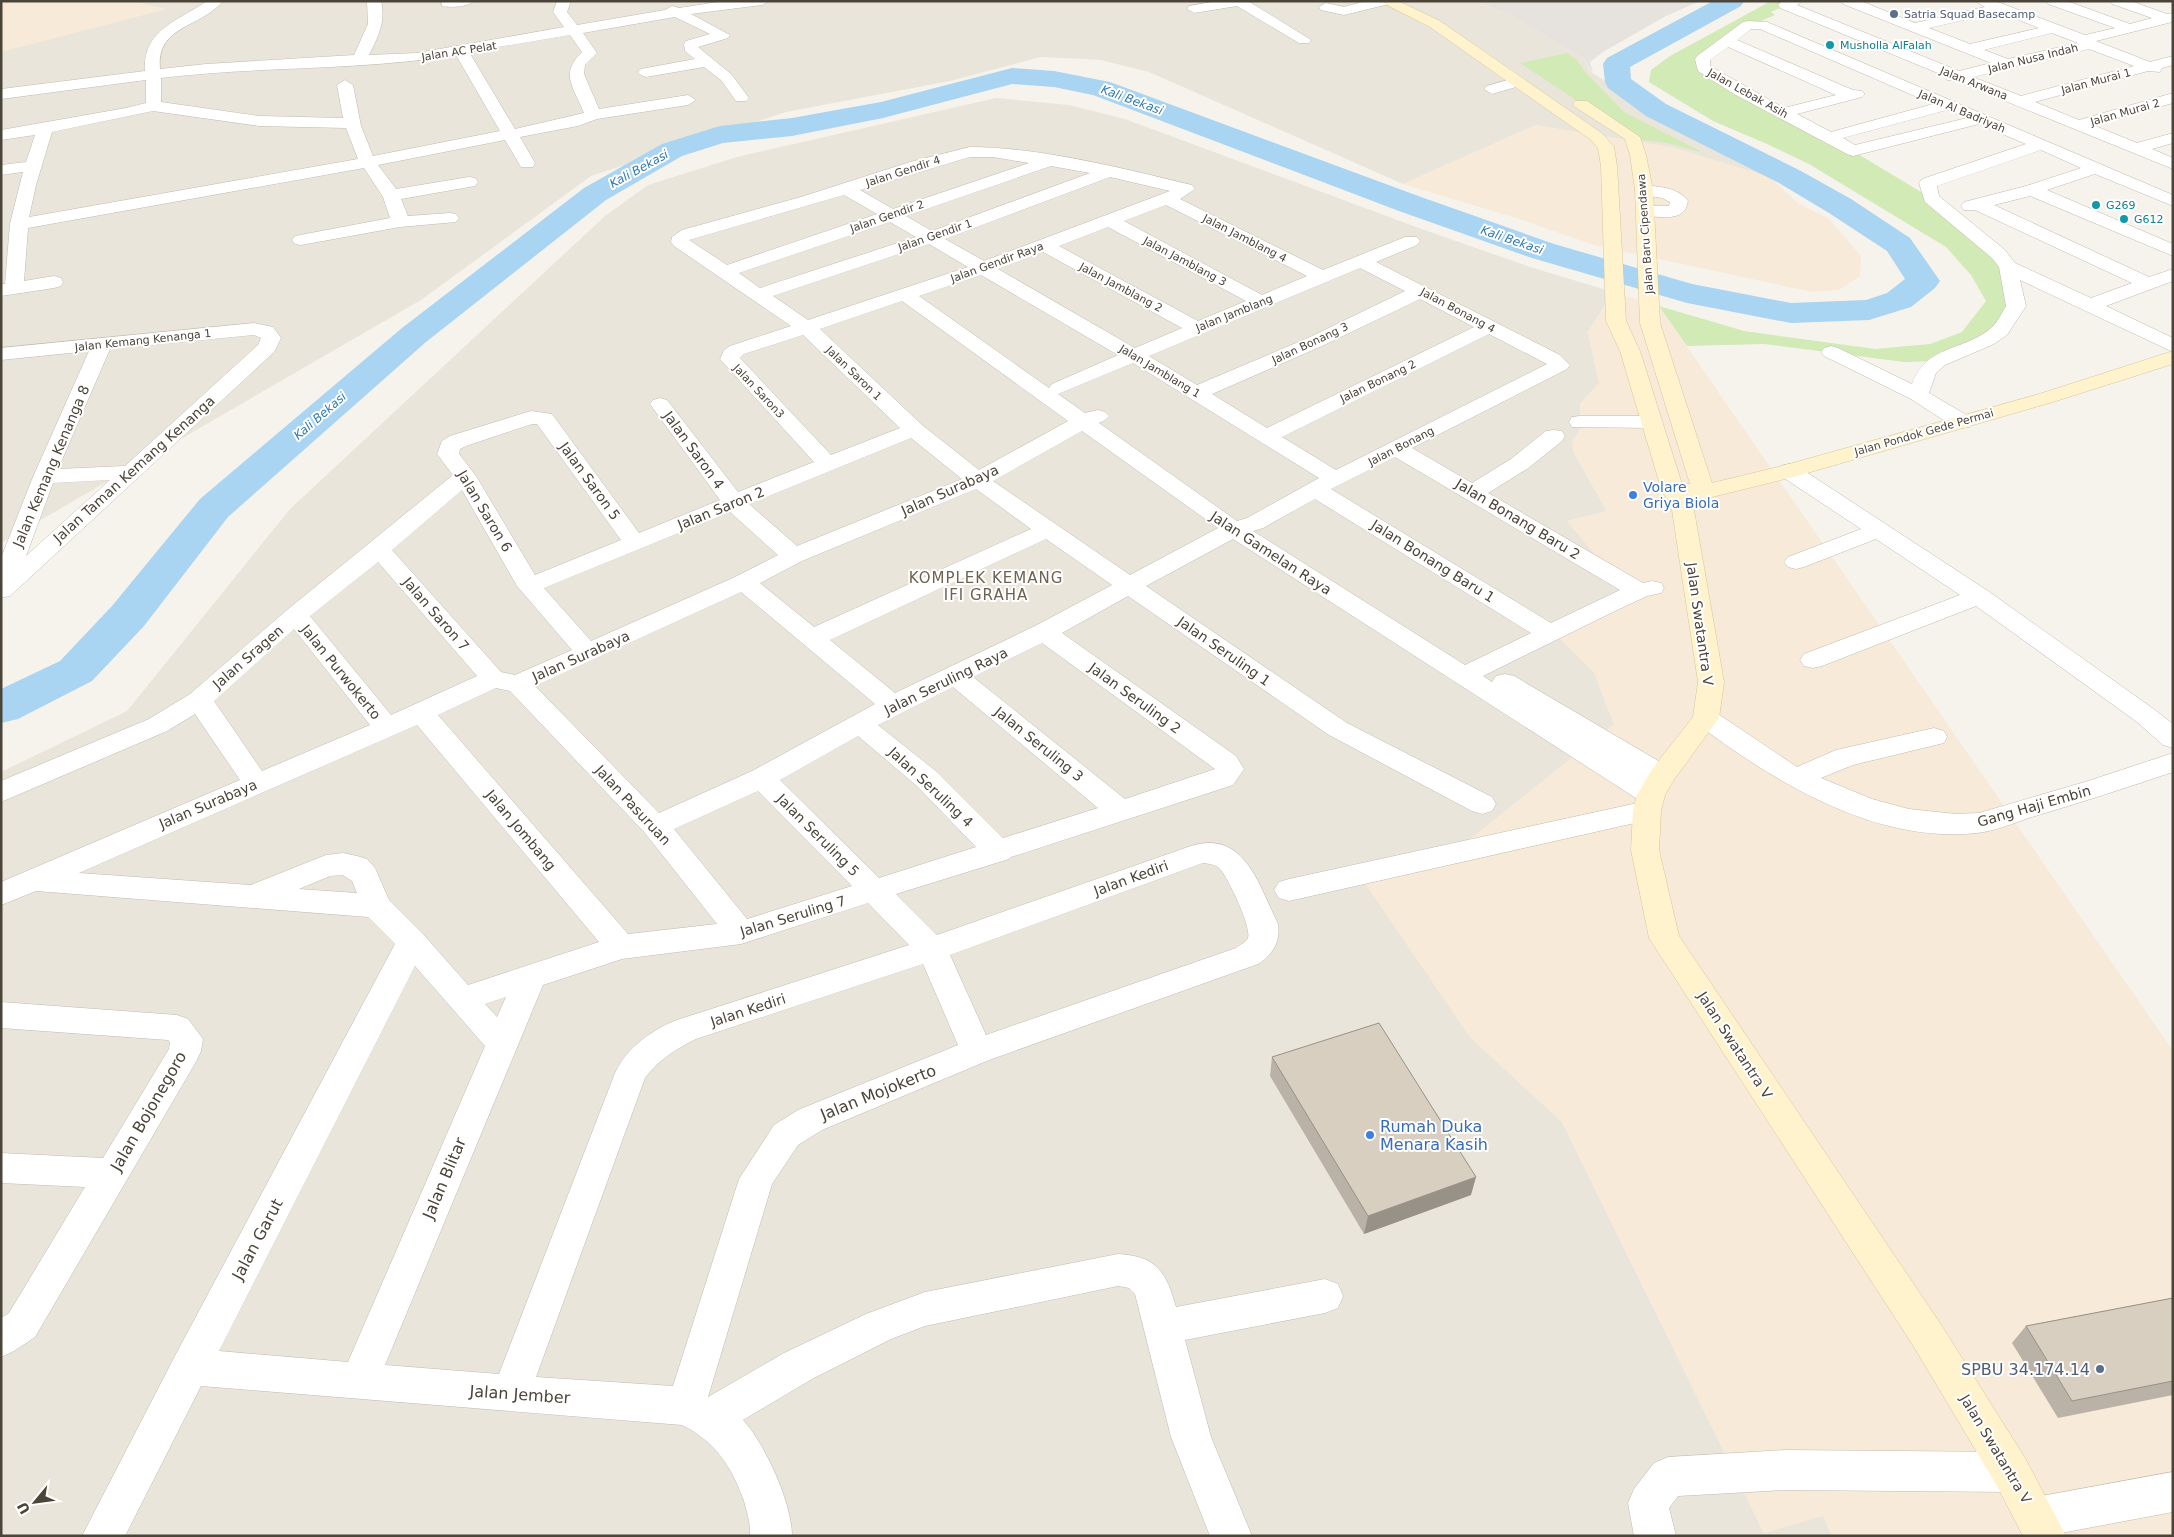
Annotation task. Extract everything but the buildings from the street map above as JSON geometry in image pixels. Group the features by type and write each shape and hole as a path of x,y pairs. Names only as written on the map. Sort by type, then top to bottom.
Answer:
{"main road":[{"path":"1385,1 1435,24 1597,137 1606,147 1609,166 1616,321 1630,351 1652,422 1686,497"},
{"path":"1412,1 1472,31"},
{"path":"1495,67 1520,63"},
{"name":"Jalan Baru Cipendawa","path":"1568,95 1632,137 1638,156 1644,190 1650,323 1661,352 1686,497"},
{"path":"1630,351 1661,352"},
{"name":"Jalan Pondok Gede Permai","path":"1686,497 1789,471 2046,398 2173,357"},
{"name":"Jalan Swatantra V","path":"1686,497 1711,682 1706,718 1653,794 1645,850 1664,938 1927,1335 2011,1472 2040,1526"}],"street":[{"path":"153,106 155,99 152,53 156,42 216,1"},
{"path":"359,59 378,21 378,12 374,1"},
{"path":"447,4 467,1"},
{"path":"564,1 560,12 590,52 578,64 576,74 594,115"},
{"path":"655,1 723,35 689,46 726,77 741,98"},
{"name":"Jalan AC Pelat","path":"1,94 153,74 264,64 417,57 462,51 675,12 762,1"},
{"path":"1194,9 1239,1 1304,40"},
{"path":"1326,7 1344,11 1385,1"},
{"name":"Jalan Arwana","path":"1795,1 1785,5 2173,164"},
{"path":"1848,1 2007,64"},
{"path":"1982,1 2173,75"},
{"path":"2053,1 2129,28"},
{"path":"2117,1 2170,18"},
{"path":"1914,27 1998,8"},
{"name":"Jalan Nusa Indah","path":"1783,112 1850,96 1957,76 2007,64 2087,42 2129,28 2170,18"},
{"name":"Jalan Lebak Asih","path":"1752,24 1702,59 1703,68 1722,82 1783,112 1853,151 1972,122"},
{"name":"Jalan Al Badriyah","path":"1752,24 1767,26 1946,105 2173,201"},
{"path":"1968,49 2054,28"},
{"path":"1726,41 1850,96"},
{"path":"462,51 512,134 527,163"},
{"name":"Jalan Murai 1","path":"2020,102 2173,60"},
{"path":"646,72 706,62"},
{"path":"709,80 726,77"},
{"path":"1492,89 1518,82"},
{"path":"345,85 351,123 368,162 392,195 400,222"},
{"name":"Jalan Murai 2","path":"2077,125 2173,98"},
{"path":"19,224 368,162 578,121 594,115 688,100"},
{"path":"1830,137 1946,105"},
{"path":"1,135 45,129 53,125 127,113 153,106 258,121 351,123"},
{"path":"45,129 33,166 19,224 8,289 54,282"},
{"path":"2135,149 2173,138"},
{"path":"1918,395 1926,371 1938,361 1987,340 2000,331 2016,306 2008,267 1999,254 1931,198 1928,183 2040,144"},
{"name":"Jalan Gendir 4","path":"724,272 680,242 681,237 846,189 916,166 970,152 993,152 1050,160 1112,171 1186,189"},
{"name":"Jalan Gendir 2","path":"724,272 1050,160"},
{"path":"2122,179 2173,164"},
{"path":"1,170 33,166"},
{"path":"1949,212 2032,190 2096,168"},
{"name":"Jalan Gendir 1","path":"757,295 930,238 1112,171"},
{"path":"392,195 469,182"},
{"name":"Jalan Jamblang 1","path":"846,189 981,269 1135,356 1267,436 1325,484"},
{"name":"Jalan Gendir Raya","path":"806,326 981,269 1167,199 1186,189"},
{"path":"1644,190 1669,194 1679,201 1676,210 1673,211 1645,210"},
{"path":"2032,190 2173,251"},
{"name":"Jalan Jamblang 4","path":"1167,199 1323,277"},
{"path":"1977,204 2148,284"},
{"path":"301,240 400,222 450,218"},
{"name":"Jalan Jamblang 3","path":"1108,220 1261,302"},
{"name":"Jalan Jamblang","path":"1060,395 1135,356 1197,328 1410,241"},
{"name":"Jalan Jamblang 2","path":"1044,245 1197,328"},
{"name":"Jalan Bonang 4","path":"1362,262 1553,359"},
{"path":"2008,267 2090,304 2173,346"},
{"name":"Jalan Saron 1","path":"724,272 806,326 914,430 978,480"},
{"path":"2090,304 2173,275"},
{"name":"Jalan Gamelan Raya","path":"911,291 1244,526 1472,672 1653,794"},
{"name":"Jalan Bonang 3","path":"1197,393 1315,342 1421,291"},
{"name":"Jalan Saron3","path":"806,326 736,350 731,354 730,359 827,463"},
{"name":"Jalan Bonang 2","path":"1267,436 1489,327"},
{"name":"Jalan Kemang Kenanga 1","path":"1,354 254,329 266,331 271,338 268,348"},
{"name":"Jalan Kemang Kenanga 8","path":"1,590 44,478 103,344"},
{"name":"Jalan Taman Kemang Kenanga","path":"1,590 268,348"},
{"path":"1831,352 1918,395 1962,422"},
{"name":"Jalan Bonang","path":"1244,526 1560,365 1553,359"},
{"name":"Jalan Saron 4","path":"660,404 734,503 794,556"},
{"name":"Jalan Saron 6","path":"544,419 531,417 458,441 450,446 448,454 465,476 529,586 588,653"},
{"name":"Jalan Saron 5","path":"544,419 635,543"},
{"name":"Jalan Surabaya","path":"1,894 421,712 588,653 744,582 794,556 978,480 1090,419"},
{"path":"1580,422 1652,422"},
{"name":"Jalan Saron 2","path":"529,586 827,463 914,430"},
{"path":"1473,492 1519,464 1554,436"},
{"name":"Jalan Bonang Baru 2","path":"1396,448 1648,589 1551,634"},
{"path":"1789,471 1979,596 2146,716 2173,739"},
{"path":"44,478 130,472"},
{"name":"Jalan Sragen","path":"1,792 158,725 199,700 296,616 465,476"},
{"name":"Jalan Seruling 1","path":"978,480 1338,730 1482,804"},
{"name":"Jalan Bonang Baru 1","path":"1325,484 1551,634"},
{"name":"Jalan Seruling Raya","path":"655,826 762,778 893,705 1044,632 1244,526"},
{"path":"812,638 1048,530"},
{"path":"1796,562 1878,530"},
{"name":"Jalan Saron 7","path":"379,549 506,682"},
{"path":"744,582 893,705"},
{"path":"1813,660 1979,596"},
{"name":"Jalan Purwokerto","path":"296,616 387,728"},
{"name":"Jalan Seruling 2","path":"1044,632 1226,763"},
{"path":"1472,672 1551,634"},
{"name":"Jalan Seruling 3","path":"956,676 1122,812"},
{"name":"Jalan Pasuruan","path":"506,682 655,826 741,933"},
{"path":"199,700 256,783"},
{"path":"2146,716 2173,710"},
{"name":"Jalan Jombang","path":"421,712 621,947"},
{"name":"Gang Haji Embin","path":"1706,718 1796,778 1841,798 1888,814 1923,821 1979,823 2028,810 2173,762"},
{"name":"Jalan Seruling 4","path":"860,725 927,779 1000,852"},
{"path":"1796,778 1846,757 1934,737"},
{"name":"Jalan Seruling 7","path":"462,999 621,947 741,933 1000,852 1223,778 1230,769 1226,763"},
{"name":"Jalan Seruling 5","path":"762,778 932,949"},
{"path":"1288,890 1653,794"},
{"name":"Jalan Kediri","path":"511,1394 631,1073 642,1056 662,1040 685,1030 932,949 1201,853 1216,853 1226,857 1233,864 1263,924 1265,935 1263,942 1257,950 1247,956"},
{"path":"252,897 326,866 343,864 357,867 365,876 376,906 412,942 501,1043"},
{"path":"30,880 376,906"},
{"name":"Jalan Garut","path":"103,1536 412,942"},
{"path":"932,949 977,1051"},
{"name":"Jalan Mojokerto","path":"699,1412 756,1179 786,1135 810,1120 977,1051 1247,956"},
{"name":"Jalan Blitar","path":"359,1382 531,975"},
{"name":"Jalan Bojonegoro","path":"1,1015 177,1028 184,1033 187,1039 185,1051 22,1325 1,1339"},
{"path":"1,1168 112,1173"},
{"path":"772,1536 772,1525 756,1475 739,1444 699,1412 879,1326 925,1309 1118,1270 1135,1271 1146,1277 1152,1287 1191,1437 1231,1536"},
{"path":"1163,1327 1325,1296"},
{"name":"Jalan Jember","path":"190,1367 699,1412"},
{"path":"1655,1536 1648,1503 1668,1477 1786,1470 2011,1472"},
{"path":"2040,1526 2173,1492"}],"shaded area":[{"path":"1,1 1475,1 1511,15 1584,59 1592,73 1770,177 1536,125 1403,184 1149,72 1101,60 1041,57 950,81 786,112 591,176 421,300 1,543"},
{"path":"1,1 133,1 167,9 1,52"},
{"path":"1475,1 1700,1 1664,17 1603,52 1590,62 1593,73 1584,59 1511,15"},
{"path":"996,98 1069,105 1125,119 1419,228 1530,267 1613,292 1588,332 1599,383 1580,404 1581,428 1572,442 1574,453 1607,511 1567,521 1624,589 1555,633 1594,672 1614,724 1459,848 1469,1036 1562,1122 1764,1533 1823,1515 1832,1536 1,1536 1,772 127,711 290,509 605,216 648,185 737,157"},
{"path":"1536,125 1672,147 1770,177 1799,204 1828,218 1861,256 1860,276 1839,290 1813,292 1798,289 1594,245 1516,218 1403,184"},
{"path":"1613,292 1659,306 2173,1051 2173,1536 1832,1536 1823,1516 1764,1533 1562,1122 1469,1036 1362,879 1459,848 1614,724 1594,672 1554,633 1624,589 1567,521 1607,511 1574,453 1572,442 1581,428 1580,404 1599,383 1588,332"}],"green space":[{"path":"1771,1 1796,1 1771,12 1775,15 1743,30 1727,42 1703,68 1853,151 1931,198 1999,254 2016,306 2000,331 1938,361 1904,362 1764,344 1687,346 1659,306 1744,331 1875,349 1930,344 1962,332 1986,301 1971,275 1946,247 1809,164 1713,121 1649,82 1651,70 1670,56"},
{"path":"1567,53 1577,60 1586,73 1624,112 1704,153 1660,142 1633,140 1632,137 1520,63"}],"waterway":[{"name":"Kali Bekasi","path":"1,708 76,671 128,616 214,508 414,335 595,194 672,150 720,135 792,127 883,110 1012,76 1054,79 1100,88 1410,204 1543,251 1687,293 1791,313 1869,310 1899,300 1923,281 1899,245 1840,206 1790,177 1656,110 1618,82 1616,64 1732,1"}],"place":[{"name":"Satria Squad Basecamp","path":"1894,14"},
{"name":"Musholla AlFalah","path":"1830,45"},
{"name":"G269","path":"2096,205"},
{"name":"G612","path":"2124,219"},
{"name":"Volare Griya Biola","path":"1633,495"},
{"name":"Rumah Duka Menara Kasih","path":"1370,1135"},
{"name":"SPBU 34.174.14","path":"2100,1369"}],"district":[{"name":"KOMPLEK KEMANG IFI GRAHA","path":"986,586"}]}
